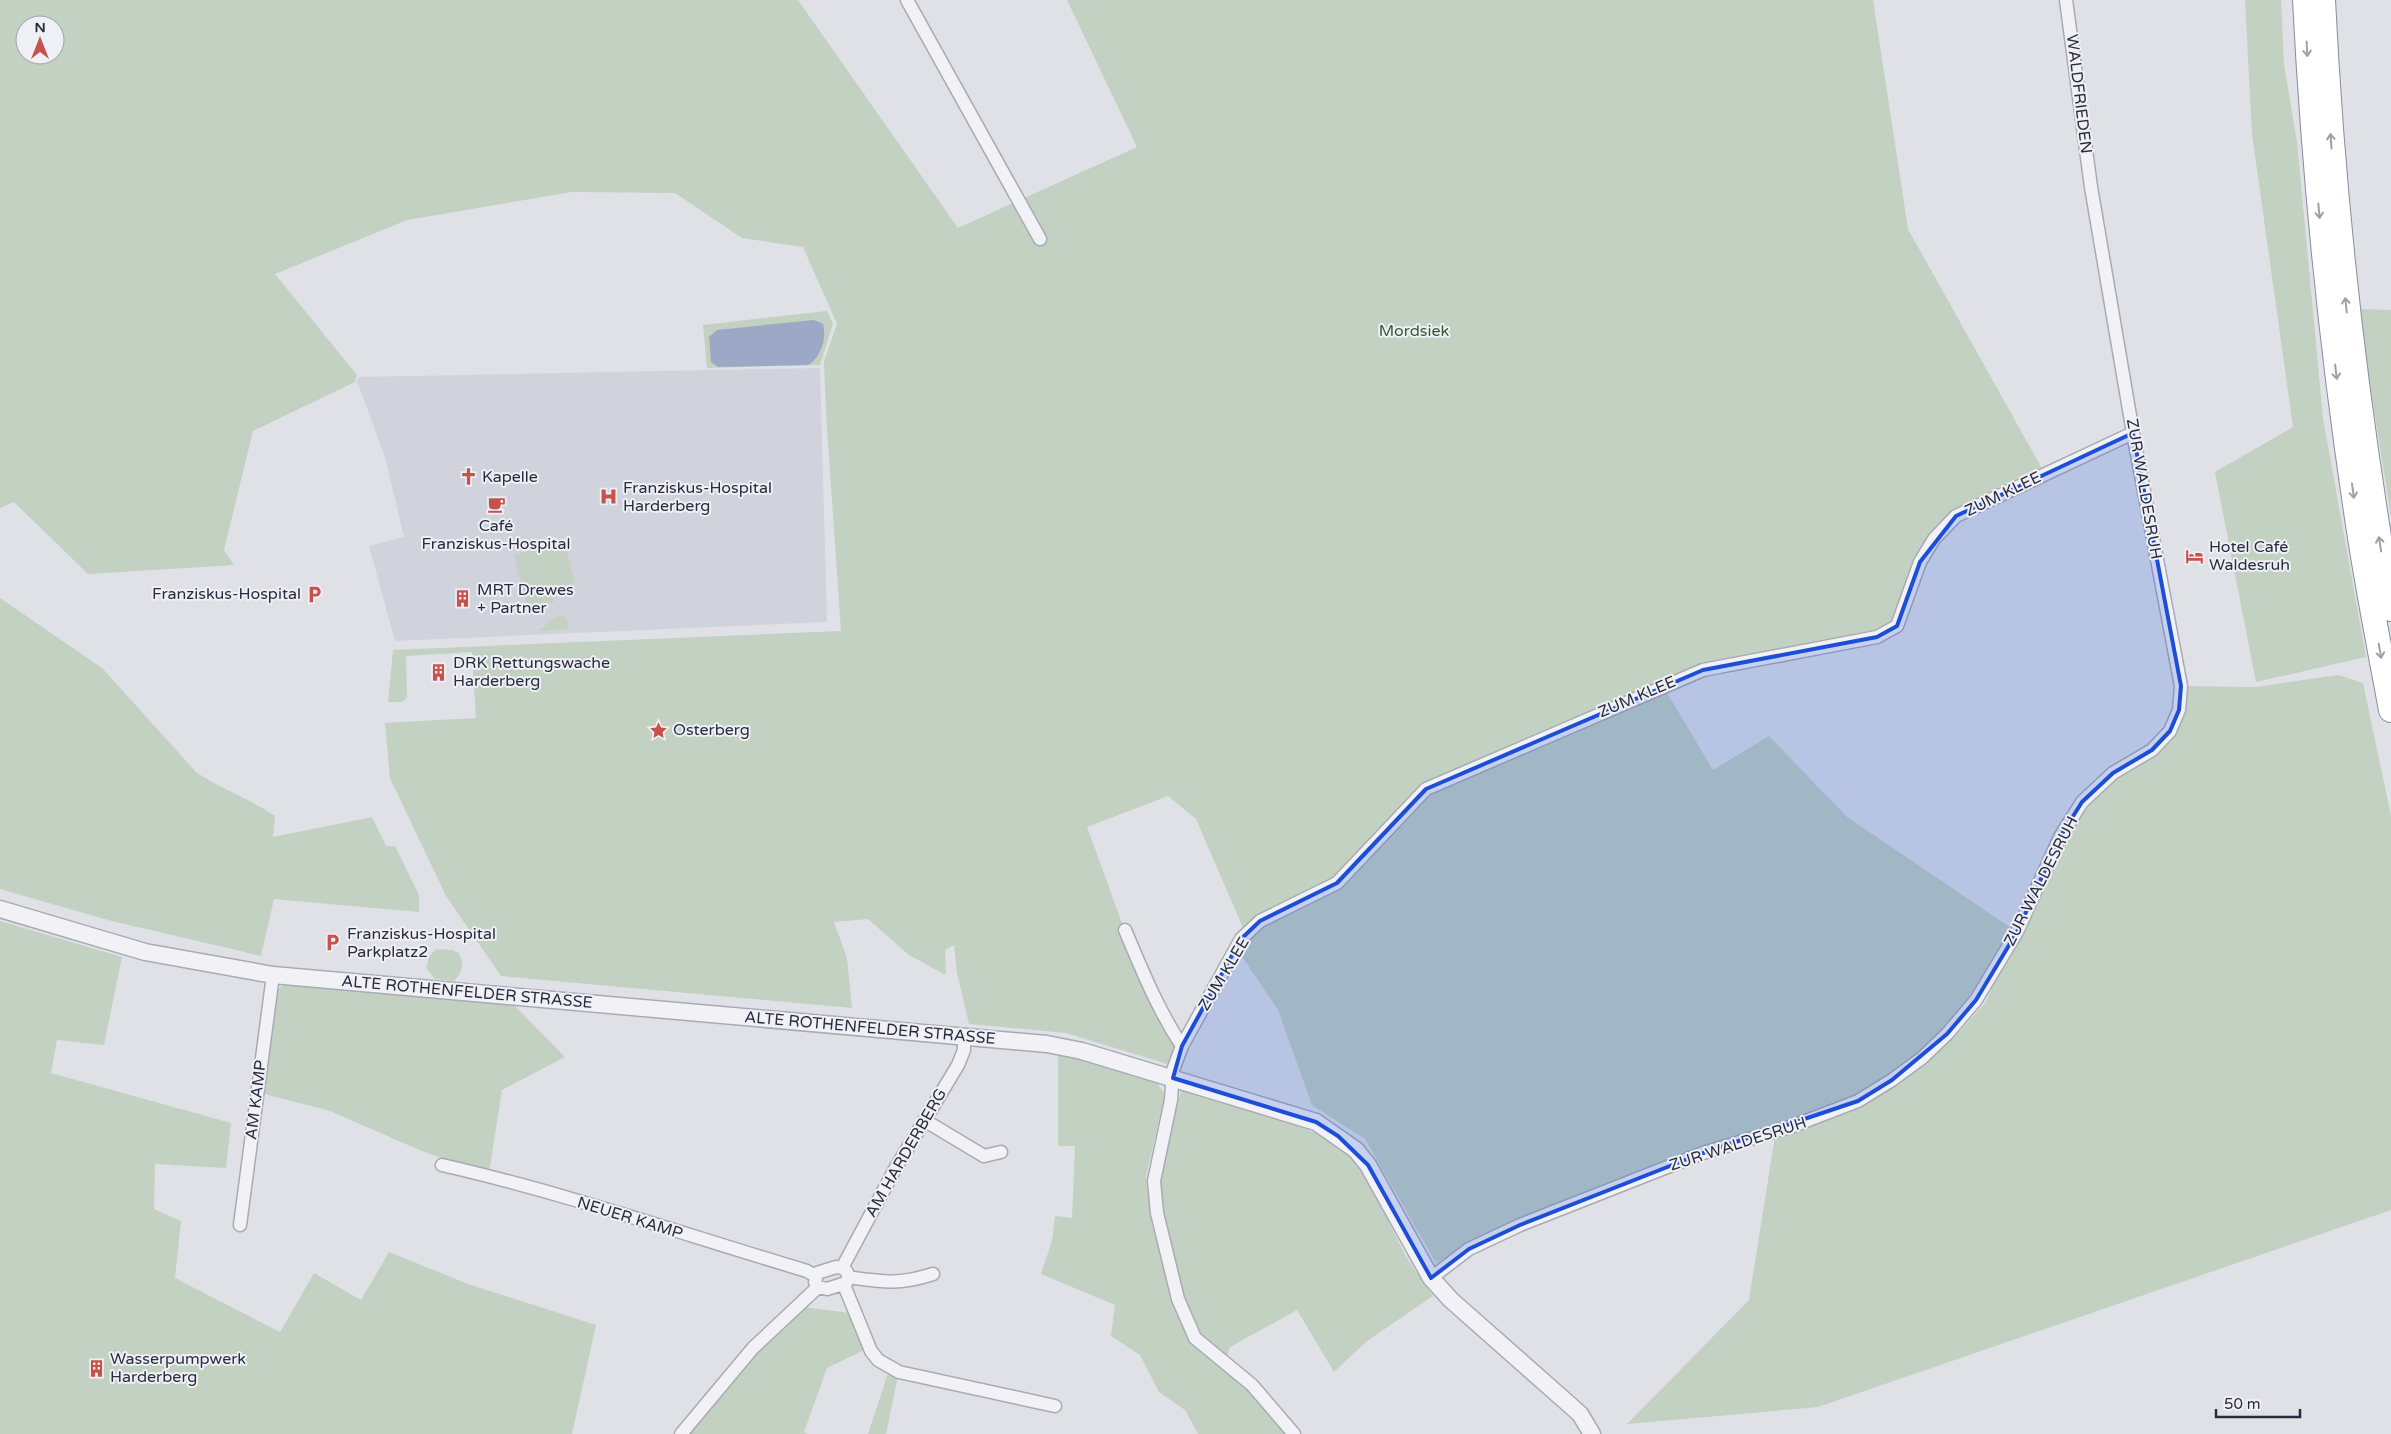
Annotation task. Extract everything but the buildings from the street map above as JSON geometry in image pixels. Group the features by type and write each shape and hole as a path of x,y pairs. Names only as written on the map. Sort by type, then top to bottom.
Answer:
{"highway":[{"path":"2305,0 2319,214 2332,338 2359,533 2391,710"},
{"path":"2323,0 2337,213 2350,336 2365,457 2391,609"}],"street":[{"path":"907,0 1040,239"},
{"name":"WALDFRIEDEN","path":"2066,0 2091,187"},
{"name":"ZUR WALDESRUH","path":"1431,1278 1469,1249 1520,1226 1703,1153 1794,1126 1858,1101 1892,1080 1922,1058 1947,1034 1976,1000 2017,932 2060,837 2082,802 2113,773 2152,750 2170,731 2179,710 2181,686 2133,433 2091,187"},
{"name":"ZUM KLEE","path":"1294,1434 1252,1384 1195,1338 1178,1299 1156,1213 1154,1181 1171,1100 1173,1070 1182,1046 1241,939 1260,921 1337,883 1426,789 1654,689 1703,670 1877,637 1896,626 1920,562 1934,539 1956,516 2133,433"},
{"name":"ALTE ROTHENFELDER STRASSE","path":"0,909 145,952 273,975 964,1036 1065,1048 1316,1122 1356,1150 1368,1165 1431,1278 1452,1300 1580,1414 1592,1434"},
{"path":"1125,930 1150,989 1170,1028 1182,1046"},
{"name":"AM KAMP","path":"240,1224 273,975"},
{"name":"AM HARDERBERG","path":"845,1276 924,1120 958,1065 964,1050 964,1036"},
{"path":"924,1120 984,1156 1001,1152"},
{"name":"NEUER KAMP","path":"442,1165 600,1208 807,1271 817,1281"},
{"path":"681,1434 753,1348 817,1281 822,1270 886,1283 901,1282 933,1274"},
{"path":"817,1281 827,1289 845,1276"},
{"path":"845,1276 871,1351 889,1367 899,1372 1054,1406"}],"highlighted area":[{"path":"2133,433 2181,686 2179,710 2170,731 2152,750 2113,773 2082,802 2060,837 2017,932 1976,1000 1947,1034 1892,1080 1858,1101 1703,1153 1520,1225 1469,1249 1431,1278 1368,1165 1338,1136 1316,1122 1173,1078 1182,1046 1241,939 1260,921 1337,883 1426,789 1703,670 1877,637 1897,626 1920,562 1956,516"}],"shaded area":[{"name":"Franziskus-Hospital Harderberg","path":"820,368 827,622 395,641 369,546 404,537 385,457 357,381 359,377"}],"green space":[{"name":"Mordsiek","path":"0,0 798,0 958,228 1137,147 1067,0 1873,0 1908,229 2045,474 1956,516 1934,539 1897,626 1877,637 1703,670 1663,686 1713,770 1769,736 1847,817 2017,932 2082,802 2170,731 2181,686 2256,687 2338,675 2363,683 2391,816 2391,1210 1818,1407 1627,1424 1749,1300 1775,1136 1856,1109 1893,1087 1961,1030 1985,1003 2016,936 1945,1028 1918,1053 1856,1096 1789,1121 1675,1157 1498,1231 1436,1263 1365,1139 1312,1105 1278,1010 1239,952 1259,927 1244,930 1196,819 1168,796 1087,827 1149,997 1177,1047 1167,1064 1066,1033 969,1024 957,973 954,945 945,950 946,975 909,955 868,919 834,922 847,958 852,1008 501,976 446,896 390,778 385,723 476,718 472,652 406,656 407,697 402,702 388,702 393,650 841,631 824,361 837,324 803,247 742,238 675,193 572,192 407,220 275,274 357,375 355,382 253,431 224,550 234,565 88,574 14,502 0,508"},
{"path":"2245,0 2281,0 2284,64 2297,142 2323,418 2366,657 2256,682 2215,472 2293,427 2252,134"},
{"path":"2358,309 2391,310 2391,516"},
{"path":"827,311 833,324 820,365 707,368 703,325"},
{"path":"564,542 575,583 550,590 554,602 528,609 514,555"},
{"path":"0,598 102,668 197,773 275,816 273,837 372,817 386,846 395,846 419,895 419,912 274,899 261,956 108,920 0,889"},
{"path":"561,615 567,619 568,629 539,631 552,619"},
{"path":"0,921 122,957 104,1045 57,1040 51,1073 231,1123 226,1168 155,1164 154,1209 181,1221 175,1278 280,1332 314,1273 361,1300 389,1252 468,1284 596,1325 572,1434 0,1434"},
{"path":"436,949 452,950 459,953 462,968 454,981 435,979 426,968 429,957"},
{"path":"287,983 513,1004 565,1057 502,1090 489,1173 424,1152 330,1111 261,1093 276,990"},
{"path":"1058,1053 1155,1080 1165,1094 1146,1176 1152,1226 1176,1292 1154,1181 1182,1088 1276,1116 1322,1137 1341,1150 1364,1174 1404,1252 1433,1296 1367,1341 1334,1372 1297,1310 1230,1347 1225,1363 1286,1434 1198,1434 1185,1410 1159,1392 1140,1355 1111,1336 1115,1305 1041,1274 1052,1241 1055,1216 1072,1218 1075,1146 1058,1146"},
{"path":"803,1307 850,1313 864,1350 827,1368 804,1432 808,1434 686,1434 756,1351"},
{"path":"888,1373 898,1376 886,1434 868,1434"}],"water":[{"path":"814,320 823,324 824,335 820,352 813,362 808,365 718,367 711,362 709,337 717,330"}],"place":[{"name":"Kapelle","path":"468,477"},
{"name":"Franziskus-Hospital Harderberg","path":"609,497"},
{"name":"Café Franziskus-Hospital","path":"496,505"},
{"name":"Hotel Café Waldesruh","path":"2195,556"},
{"name":"Franziskus-Hospital","path":"315,594"},
{"name":"MRT Drewes + Partner","path":"463,599"},
{"name":"DRK Rettungswache Harderberg","path":"439,672"},
{"name":"Osterberg","path":"659,730"},
{"name":"Franziskus-Hospital Parkplatz2","path":"333,943"},
{"name":"Wasserpumpwerk Harderberg","path":"96,1368"}]}
